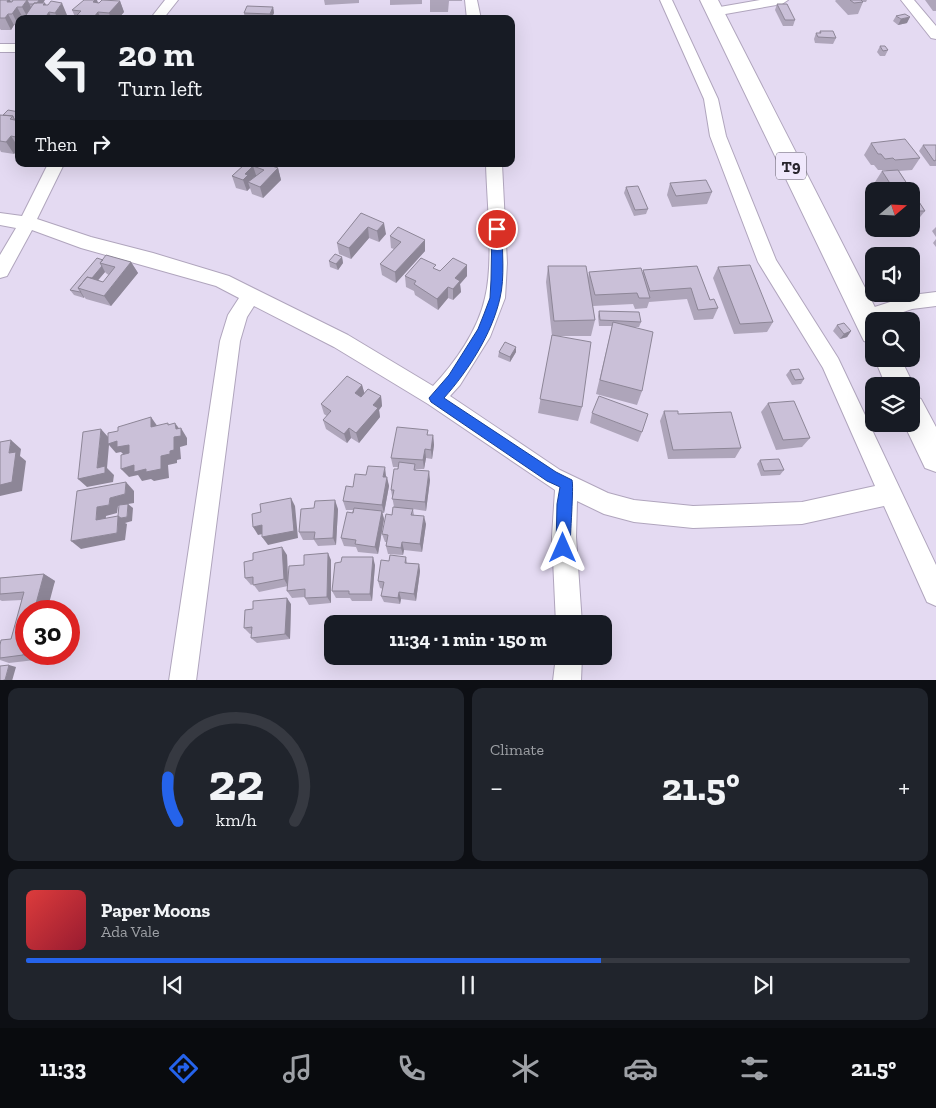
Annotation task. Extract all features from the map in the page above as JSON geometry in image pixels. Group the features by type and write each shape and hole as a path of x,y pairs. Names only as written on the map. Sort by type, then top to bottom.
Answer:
{"highway":[{"name":"T9","path":"712,6 865,315"},
{"path":"920,426 936,458"}],"street":[{"path":"159,15 172,0"},
{"path":"471,0 473,15"},
{"path":"666,0 711,99 718,136 767,262 831,364 936,593"},
{"path":"712,6 782,0"},
{"path":"907,0 936,35"},
{"path":"0,48 15,48"},
{"path":"0,270 27,223 55,167"},
{"path":"435,398 453,379 483,331 495,298 498,263 494,167"},
{"path":"0,219 27,223 87,243 205,275 297,317 341,341 435,398 552,477 604,503 634,511 693,517 802,513 890,494"},
{"path":"182,680 230,341 238,315 250,296"},
{"path":"894,312 912,302 936,299"},
{"path":"567,484 562,529 568,615"},
{"path":"567,680 568,665"}],"building":[{"path":"0,0 12,2 13,0 27,0 22,7 17,7 12,14 8,14 5,18 0,18"},
{"path":"27,0 39,0 37,3 29,4"},
{"path":"84,0 95,0 93,2 99,3 102,0 120,1 109,13 98,12 96,15 77,15 81,11 72,10"},
{"path":"850,0 861,0 863,2 854,3"},
{"path":"51,1 62,3 55,13 26,15 34,3 45,3 43,5 48,5"},
{"path":"777,4 787,4 795,20 785,20"},
{"path":"247,6 273,7 270,14 244,13"},
{"path":"905,14 910,17 901,19 896,16"},
{"path":"820,31 833,31 836,38 818,37 816,33 821,33"},
{"path":"880,46 885,46 888,50 883,51"},
{"path":"8,110 15,111 15,119 13,116 3,115"},
{"path":"0,115 13,116 10,119 15,120 15,137 11,136 6,142 0,141"},
{"path":"905,139 920,158 885,159 881,154 878,154 871,143"},
{"path":"923,145 936,145 936,160 934,161"},
{"path":"242,167 252,167 245,174 248,175 243,180 232,176"},
{"path":"256,167 278,168 260,187 248,182 264,170"},
{"path":"898,170 906,182 889,182 882,171"},
{"path":"706,180 712,192 676,196 670,183"},
{"path":"638,186 648,209 635,210 626,187"},
{"path":"920,203 925,211 920,211"},
{"path":"361,213 384,223 377,231 368,227 349,248 337,243"},
{"path":"398,227 425,240 395,272 380,264 401,242 390,236"},
{"path":"335,254 342,257 336,264 329,261"},
{"path":"106,255 131,262 104,296 78,288 87,277 103,282 115,267 100,263"},
{"path":"97,258 103,260 100,263 102,266 92,278 87,277 78,288 81,292 70,290"},
{"path":"421,258 436,265 433,268 440,271 453,258 467,265 455,278 460,281 453,289 448,287 437,299 414,284 416,281 405,276"},
{"path":"750,265 773,322 740,324 718,267"},
{"path":"548,266 586,266 595,320 554,321"},
{"path":"697,266 710,300 714,299 718,308 698,310 691,288 650,291 643,270"},
{"path":"641,268 650,298 639,298 637,293 595,295 589,272"},
{"path":"599,311 639,312 641,322 600,320"},
{"path":"613,322 653,332 642,391 600,380"},
{"path":"844,323 851,331 844,334 837,325"},
{"path":"552,335 591,342 582,407 540,399"},
{"path":"505,342 516,347 510,357 499,352"},
{"path":"799,369 804,379 795,380 790,370"},
{"path":"347,376 362,385 355,393 361,397 368,389 381,396 373,405 378,408 356,433 349,428 344,434 323,420 331,411 321,404"},
{"path":"599,396 648,414 642,432 592,413"},
{"path":"794,401 810,438 783,440 768,403"},
{"path":"664,411 678,411 678,414 731,412 741,448 673,450"},
{"path":"151,417 151,427 175,423 176,429 181,428 181,436 174,437 174,450 170,451 170,454 161,456 161,469 146,472 146,469 134,472 134,465 121,469 121,455 129,453 129,445 117,447 117,441 108,444 108,433 118,431 118,427"},
{"path":"397,427 428,430 427,435 433,435 431,450 425,449 423,460 391,458"},
{"path":"101,429 97,468 105,466 105,473 78,479 83,432"},
{"path":"11,440 9,453 16,452 12,482 0,485 0,442"},
{"path":"779,459 784,470 764,471 760,460"},
{"path":"399,462 415,464 414,470 429,471 425,502 392,499 394,490 391,490 394,469 398,469"},
{"path":"368,466 385,467 383,477 387,477 382,505 343,501 346,486 353,487 355,474 366,475"},
{"path":"126,482 125,494 110,498 109,505 97,507 96,520 118,516 117,533 71,541 77,491"},
{"path":"291,498 294,531 262,537 262,525 253,527 252,514 261,512 260,504"},
{"path":"335,500 333,538 314,539 315,532 299,532 301,509 314,508 315,501"},
{"path":"128,504 127,517 121,518 118,516 119,505"},
{"path":"393,507 413,509 411,515 424,516 420,544 402,542 401,548 386,546 388,535 382,534 386,514 392,515"},
{"path":"354,508 382,511 375,547 355,544 356,540 341,538 347,512 353,513"},
{"path":"282,547 284,579 253,585 253,577 245,578 244,562 253,560 253,553"},
{"path":"328,553 327,597 305,598 305,589 287,591 289,566 304,565 304,555"},
{"path":"390,555 406,557 405,563 419,564 414,594 399,592 398,598 381,596 384,582 378,581 381,560 389,561"},
{"path":"342,557 373,557 370,594 349,594 349,591 332,591 335,563 341,562"},
{"path":"44,574 37,600 22,600 24,592 0,594 0,578"},
{"path":"287,598 285,634 251,638 252,627 244,628 245,610 253,609 253,601"},
{"path":"15,625 15,656 0,658 1,640 11,639"},
{"path":"9,665 5,680 0,680 0,666"}],"route":[{"path":"497,229 498,263 495,298 483,331 453,379 435,398 552,477 567,484 562,529 563,548"}]}
